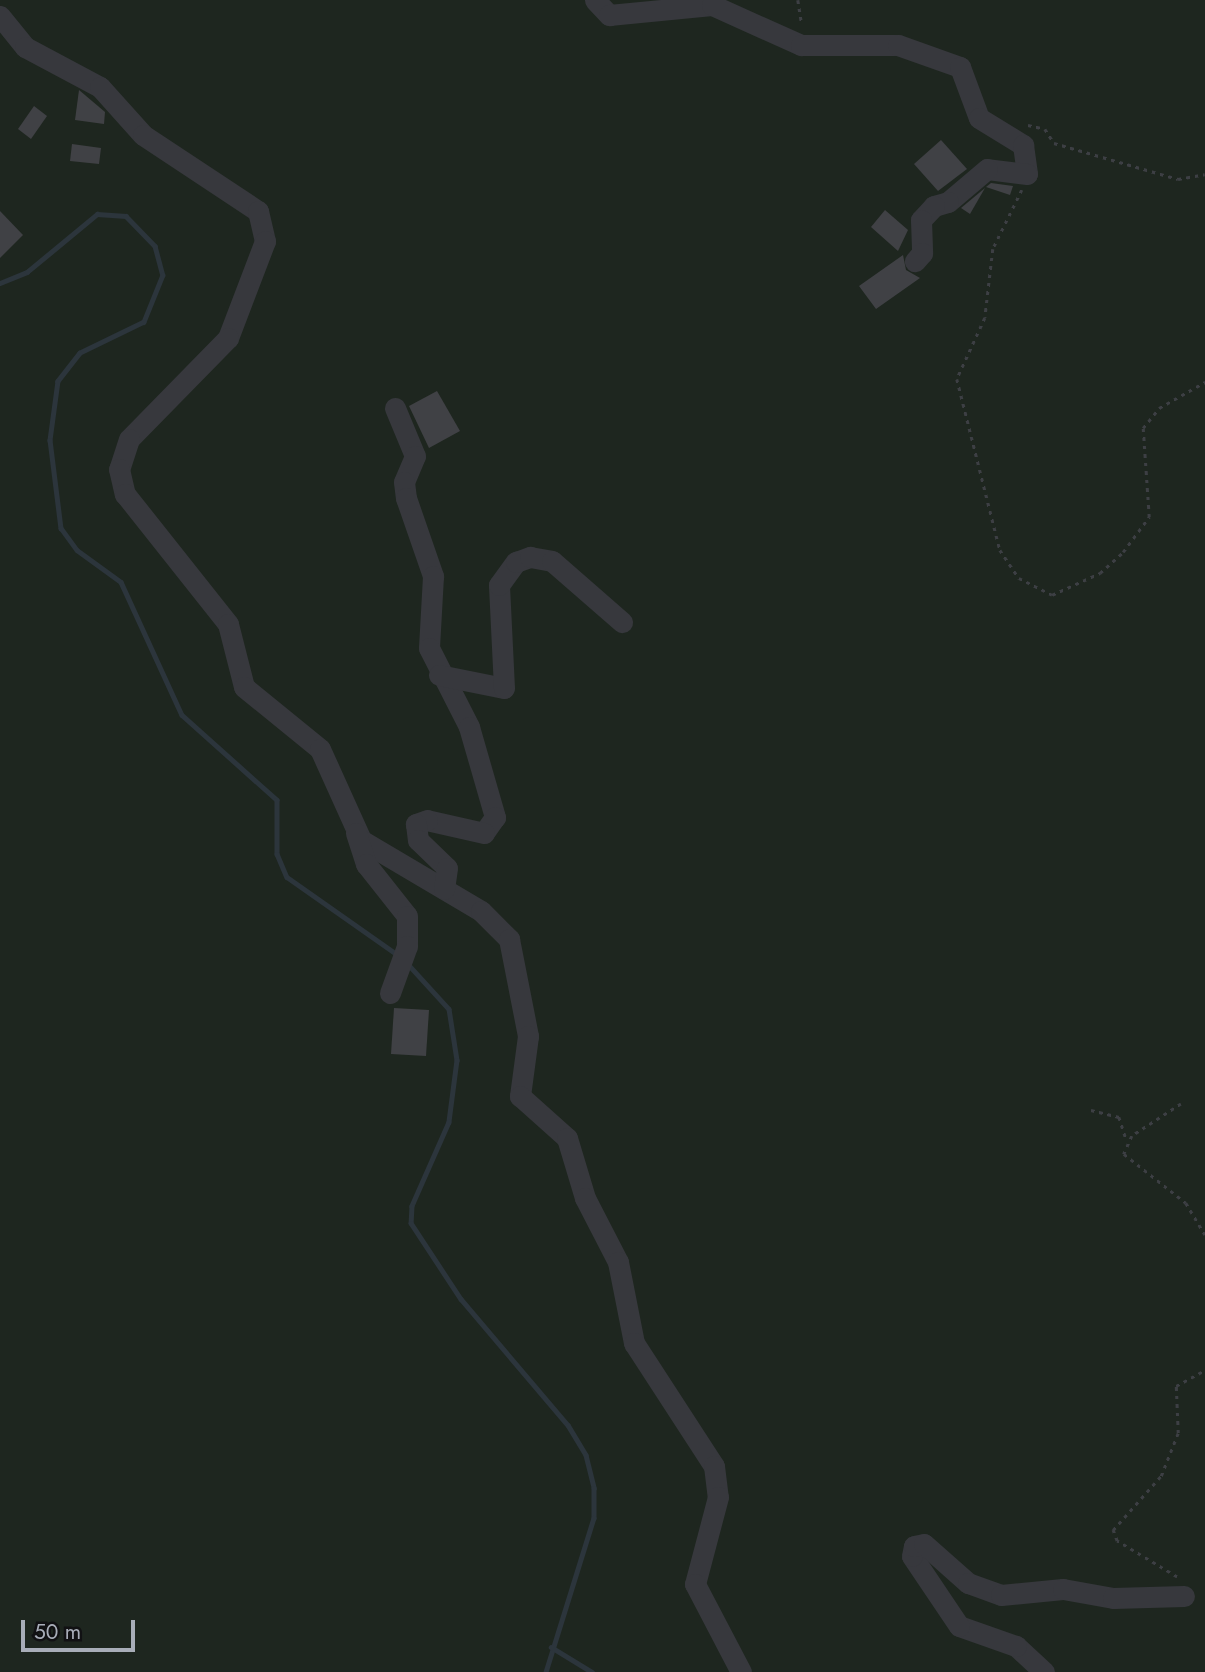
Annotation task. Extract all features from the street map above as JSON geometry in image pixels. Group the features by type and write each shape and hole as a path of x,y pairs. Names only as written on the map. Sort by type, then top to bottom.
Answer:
{"street":[{"path":"595,0 609,15 712,5 801,46 898,45 953,62 979,118 1023,145 1027,174 987,169 948,202 933,206 921,220 922,253 915,261"},
{"path":"0,16 25,47 100,87 143,135 258,211 265,241 228,338 130,439 120,481 181,573 228,624 244,687 320,749 356,833 366,864 407,916 407,946 390,993"},
{"path":"395,408 415,456 404,482 433,576 428,640 439,674 468,727 495,817 484,833 427,820 416,824 418,840 447,868 444,889"},
{"path":"439,674 505,688 499,585 506,570 530,557 552,561 622,622"},
{"path":"356,833 491,918 514,949 528,1036 520,1096 567,1138 584,1198 618,1262 634,1343 714,1466 718,1496 695,1584 741,1672"},
{"path":"1044,1672 1016,1646 959,1626 912,1556 914,1546 924,1545 968,1583 1001,1595 1063,1588 1113,1598 1184,1596"}],"path":[{"path":"798,0 801,46"},
{"path":"1023,145 1028,123 1045,128 1054,143 1178,179 1205,174"},
{"path":"1027,174 993,249 985,318 957,379 1000,550 1019,578 1052,595 1100,573 1123,552 1149,517 1143,428 1159,408 1205,382"},
{"path":"1127,1140 1181,1104"},
{"path":"1091,1110 1119,1117 1127,1140 1129,1160 1186,1203 1205,1234"},
{"path":"1184,1596 1174,1573 1117,1541 1113,1530 1161,1476 1178,1433 1176,1386 1205,1370"}],"shaded area":[{"path":"0,0 1205,0 1205,1672 0,1672"}],"building":[{"path":"79,90 105,112 104,124 75,120"},
{"path":"34,106 47,116 31,139 18,129"},
{"path":"941,140 967,169 938,191 914,164"},
{"path":"72,144 101,148 99,164 70,161"},
{"path":"991,183 1013,186 1010,195 986,187"},
{"path":"985,188 970,214 961,208"},
{"path":"885,210 908,230 898,251 871,227"},
{"path":"0,211 23,235 0,258"},
{"path":"903,255 906,270 920,278 876,309 859,286"},
{"path":"437,391 460,431 429,448 409,406"},
{"path":"394,1008 429,1010 426,1056 391,1054"}],"waterway":[{"path":"0,283 27,272 97,214 126,216 155,246 163,275 144,322 80,353 58,381 50,440 61,528 77,550 121,582 182,715 277,800 277,854 287,877 398,955"},
{"path":"407,963 449,1009 457,1060 449,1122 412,1206 411,1223 461,1299 568,1425 586,1455 594,1488 594,1518 546,1672"},
{"path":"551,1647 592,1672"}]}
